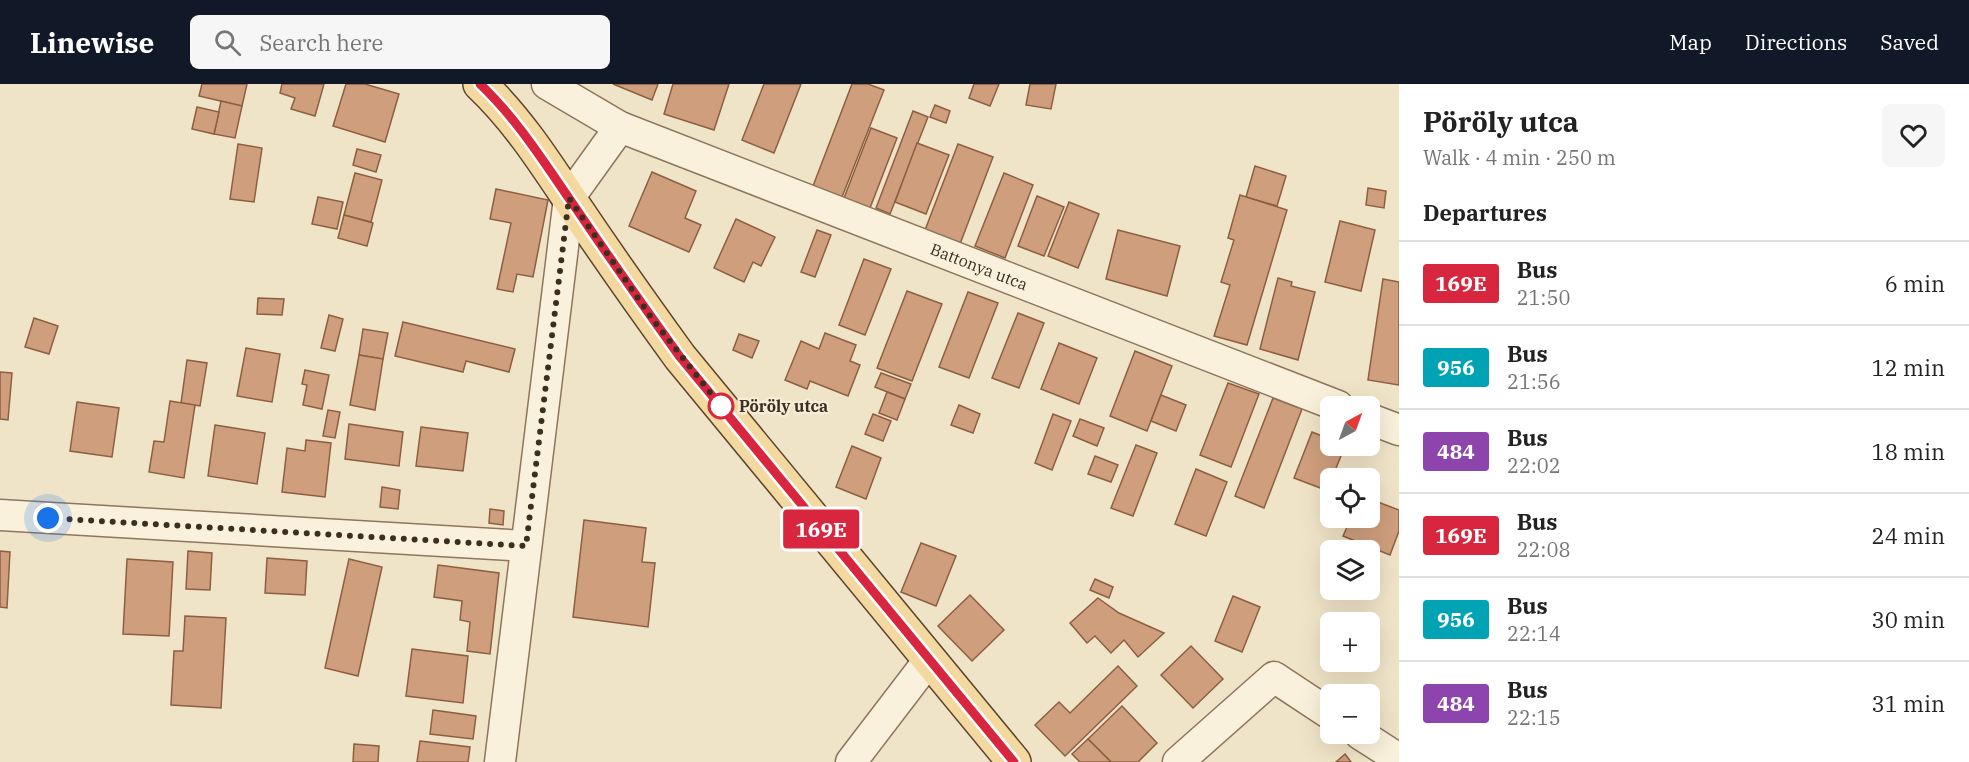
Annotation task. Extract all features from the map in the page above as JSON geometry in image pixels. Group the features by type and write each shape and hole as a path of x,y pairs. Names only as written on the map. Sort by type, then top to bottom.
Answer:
{"main road":[{"path":"480,84 502,105 534,147 680,357 1014,762"}],"street":[{"name":"Battonya utca","path":"548,84 620,127 1320,399"},
{"path":"500,762 569,198 620,127"},
{"path":"1380,423 1399,430"},
{"path":"0,515 526,546"},
{"path":"851,762 929,660"},
{"path":"1178,762 1274,677 1320,707"},
{"path":"1376,744 1399,759"}],"building":[{"path":"202,84 247,84 242,106 199,96"},
{"path":"282,84 324,84 315,116 291,109 295,98 280,93"},
{"path":"346,84 365,84 399,94 385,142 333,126"},
{"path":"613,84 658,84 652,100"},
{"path":"673,84 729,84 714,130 664,114"},
{"path":"764,84 801,84 774,153 742,140"},
{"path":"852,84 868,84 884,90 842,197 813,186"},
{"path":"974,84 999,84 990,106 969,98"},
{"path":"1030,84 1056,84 1051,109 1026,105"},
{"path":"221,101 242,106 235,138 214,134"},
{"path":"935,105 950,111 946,123 930,117"},
{"path":"197,107 219,112 214,134 192,129"},
{"path":"913,111 928,117 890,214 876,208"},
{"path":"871,128 897,138 870,208 844,198"},
{"path":"917,143 949,155 926,214 895,202"},
{"path":"238,144 262,148 254,202 230,199"},
{"path":"958,144 993,157 960,244 925,230"},
{"path":"357,149 381,155 376,172 353,165"},
{"path":"1255,166 1286,176 1277,206 1246,197"},
{"path":"652,172 696,191 685,218 701,225 689,252 629,226"},
{"path":"355,173 382,180 371,222 344,215"},
{"path":"1004,173 1033,185 1005,258 975,246"},
{"path":"1368,188 1386,191 1384,208 1366,205"},
{"path":"496,189 548,200 533,277 517,274 513,292 497,289 511,223 490,219"},
{"path":"1240,195 1287,210 1247,345 1214,336 1230,285 1221,282 1234,240 1228,238"},
{"path":"1037,196 1064,207 1044,256 1018,246"},
{"path":"318,197 343,202 337,229 312,224"},
{"path":"1069,202 1099,214 1078,268 1048,256"},
{"path":"344,215 373,223 367,246 338,238"},
{"path":"736,219 775,237 761,266 753,262 744,282 714,268"},
{"path":"1340,221 1375,230 1361,291 1325,282"},
{"path":"817,230 831,235 815,277 801,272"},
{"path":"1118,230 1180,246 1167,296 1106,279"},
{"path":"864,259 891,269 865,335 839,325"},
{"path":"1278,278 1292,282 1291,286 1315,292 1298,360 1260,349"},
{"path":"1383,279 1399,282 1399,385 1368,380"},
{"path":"907,291 942,304 912,381 877,368"},
{"path":"968,292 998,303 969,378 939,367"},
{"path":"258,298 284,299 282,315 257,314"},
{"path":"1018,313 1044,323 1019,388 992,378"},
{"path":"329,315 343,319 335,351 321,348"},
{"path":"34,318 58,326 49,354 25,347"},
{"path":"403,322 515,349 509,372 466,361 463,372 395,356"},
{"path":"363,329 388,333 383,359 359,355"},
{"path":"825,333 856,345 850,361 860,365 848,396 810,381 807,389 785,380 801,341 819,349"},
{"path":"739,334 759,341 752,358 733,350"},
{"path":"1059,343 1097,358 1079,404 1041,389"},
{"path":"246,348 280,354 272,402 237,396"},
{"path":"1135,351 1172,366 1147,431 1110,416"},
{"path":"359,355 383,359 375,410 350,405"},
{"path":"187,360 207,363 200,406 181,403"},
{"path":"305,370 329,375 322,409 303,405 307,385 302,384"},
{"path":"0,372 12,373 8,420 0,419"},
{"path":"881,373 911,384 905,399 875,387"},
{"path":"1228,383 1259,394 1231,467 1200,455"},
{"path":"887,392 905,399 897,420 879,413"},
{"path":"1161,395 1186,405 1176,431 1151,421"},
{"path":"1273,398 1302,409 1264,508 1235,496"},
{"path":"170,401 195,405 184,478 149,472 154,441 164,442"},
{"path":"77,402 119,408 112,457 70,451"},
{"path":"959,405 980,414 973,433 951,425"},
{"path":"328,410 340,412 335,438 323,436"},
{"path":"873,414 891,421 883,441 865,434"},
{"path":"1053,414 1071,421 1052,470 1035,463"},
{"path":"1080,419 1104,428 1097,446 1073,436"},
{"path":"349,424 403,432 399,466 345,459"},
{"path":"215,425 265,433 257,484 208,476"},
{"path":"421,427 468,433 463,471 416,466"},
{"path":"1312,432 1320,435 1320,456 1341,456 1336,468 1320,468 1320,488 1294,478"},
{"path":"306,440 331,443 325,497 282,492 287,448 305,451"},
{"path":"1136,445 1157,453 1133,516 1111,508"},
{"path":"852,446 881,458 866,499 836,487"},
{"path":"1095,456 1118,465 1111,482 1088,474"},
{"path":"1196,469 1227,482 1206,536 1175,524"},
{"path":"382,487 400,490 398,509 380,507"},
{"path":"1380,503 1399,510 1399,531 1390,555 1380,551 1380,540 1353,540 1343,536 1347,528 1380,528"},
{"path":"490,509 504,511 503,525 489,523"},
{"path":"584,520 646,528 642,562 655,563 648,627 573,617"},
{"path":"921,543 956,556 936,606 901,592"},
{"path":"0,551 10,552 7,608 0,607"},
{"path":"188,551 212,553 210,590 186,589"},
{"path":"267,558 307,561 305,595 265,593"},
{"path":"127,559 173,562 169,636 123,634"},
{"path":"349,559 382,567 358,676 325,668"},
{"path":"438,565 499,573 490,654 467,651 470,622 460,620 462,601 434,597"},
{"path":"1095,579 1113,587 1109,598 1090,590"},
{"path":"970,595 1004,630 972,661 938,626"},
{"path":"1233,596 1260,607 1242,652 1215,641"},
{"path":"1098,598 1119,613 1164,633 1138,657 1124,640 1111,653 1095,636 1087,643 1070,623"},
{"path":"185,616 226,618 221,708 171,705 174,651 183,651"},
{"path":"1191,646 1223,679 1193,708 1161,675"},
{"path":"412,649 468,656 463,703 406,696"},
{"path":"1118,666 1137,686 1065,756 1035,725 1059,702 1070,713"},
{"path":"1122,706 1157,743 1138,762 1111,762 1088,739"},
{"path":"433,710 476,716 473,739 430,734"},
{"path":"1088,739 1111,762 1080,762 1072,754"},
{"path":"420,741 470,747 468,762 417,762"},
{"path":"354,744 379,746 378,762 353,762"},
{"path":"1345,754 1351,762 1336,762"}],"bus line":[{"name":"169E","path":"480,84 502,105 534,147 680,357 1014,762"}],"place":[{"name":"Pöröly utca","path":"721,406"}],"route":[{"path":"48,518 526,546 569,198 680,357 724,410 721,406"}]}
